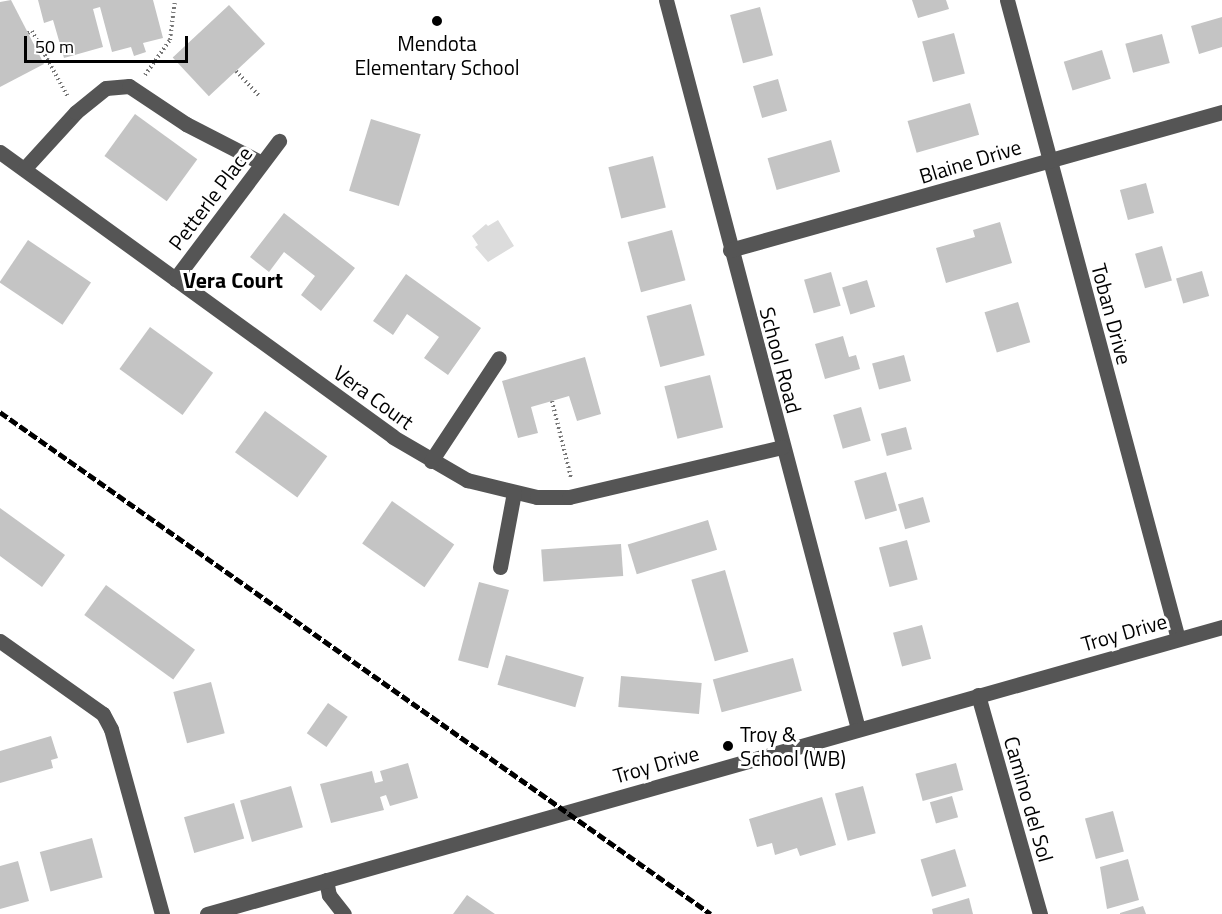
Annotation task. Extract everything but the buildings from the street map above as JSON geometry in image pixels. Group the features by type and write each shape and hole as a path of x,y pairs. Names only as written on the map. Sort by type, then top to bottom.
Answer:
{"street":[{"name":"School Road","path":"666,0 858,729"},
{"name":"Toban Drive","path":"1007,0 1178,639"},
{"path":"24,169 76,112 106,88 133,89 186,124 262,163"},
{"name":"Blaine Drive","path":"730,250 1222,112"},
{"name":"Petterle Place","path":"175,279 279,141"},
{"name":"Vera Court","path":"0,152 431,462 467,480 537,497 597,493 782,447"},
{"path":"431,462 499,358"},
{"path":"500,567 514,492"},
{"name":"Troy Drive","path":"207,914 1222,627"},
{"path":"0,641 103,714 111,729 162,914"},
{"name":"Camino del Sol","path":"978,695 1040,914"},
{"path":"326,880 329,895 344,914"}],"path":[{"path":"133,89 170,40 175,0"},
{"path":"28,33 32,31 76,112"},
{"path":"236,71 260,97"},
{"path":"552,400 571,482"}],"shaded area":[{"path":"498,220 514,246 488,262 475,247 478,245 472,236 486,224 488,226"}],"railway":[{"path":"0,412 711,914"}],"place":[{"name":"Mendota Elementary School","path":"437,21"},
{"name":"Troy & School (WB)","path":"728,746"}],"district":[{"name":"Vera Court","path":"233,281"}]}
